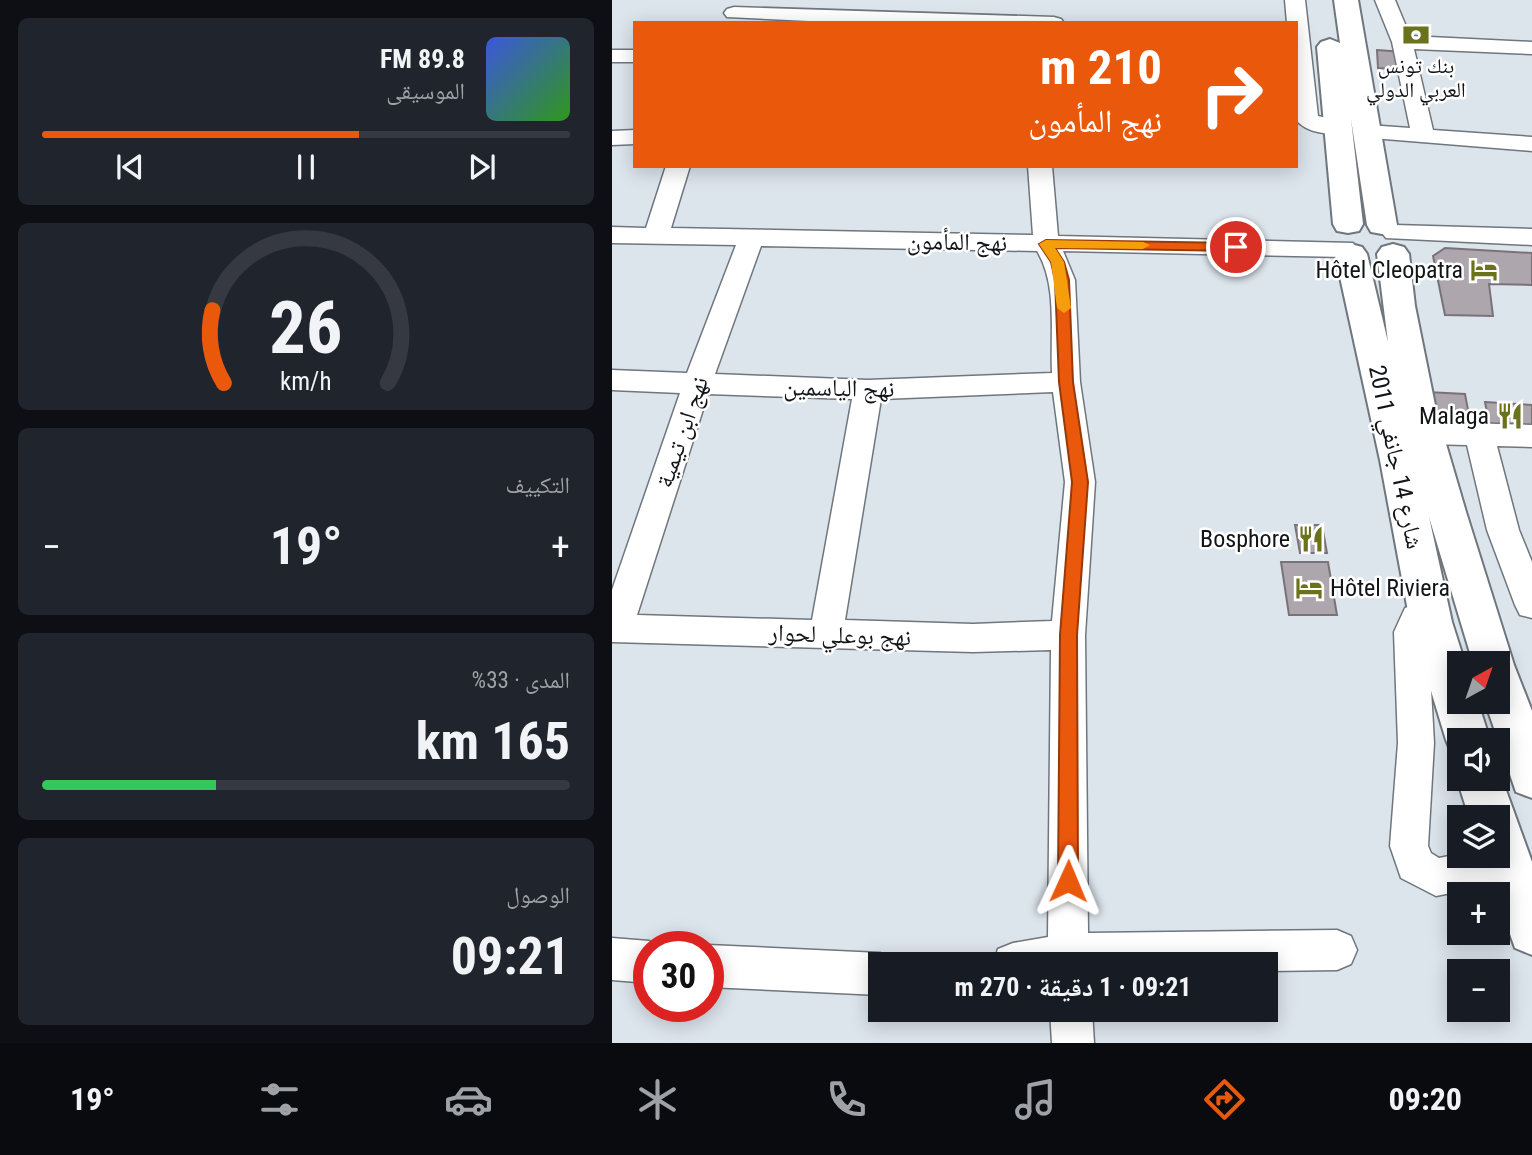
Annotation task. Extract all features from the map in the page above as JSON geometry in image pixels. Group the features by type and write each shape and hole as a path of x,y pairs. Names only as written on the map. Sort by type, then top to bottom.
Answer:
{"main road":[{"name":"شارع 14 جانفي 2011","path":"1322,0 1332,63 1348,242 1398,460 1431,622 1464,728"},
{"name":"شارع 14 جانفي 2011","path":"1346,0 1368,132 1390,237 1396,294 1425,433 1490,651"},
{"path":"1348,242 1364,221 1390,237"},
{"path":"1510,713 1531,778"},
{"path":"1509,868 1531,931"}],"street":[{"path":"1295,0 1297,21"},
{"path":"1385,0 1402,42 1423,136"},
{"path":"735,12 996,21"},
{"path":"1298,30 1307,120 1337,127"},
{"path":"1402,42 1531,48"},
{"path":"612,56 633,56"},
{"path":"1368,132 1531,145"},
{"path":"612,138 633,137"},
{"path":"656,236 677,168"},
{"path":"1040,168 1046,244 1058,262 1062,280 1066,382 1080,482 1068,635 1068,952"},
{"name":"نهج المأمون","path":"612,234 1046,244 1348,242"},
{"path":"1390,237 1531,237"},
{"name":"نهج ابن تيمية","path":"614,628 698,382 751,238"},
{"name":"نهج الياسمين","path":"612,380 868,390 1066,382"},
{"path":"826,635 868,390"},
{"path":"1425,433 1531,436"},
{"path":"1479,433 1503,530 1531,605"},
{"path":"1431,622 1416,618 1411,632 1416,743 1409,846 1415,865 1436,877 1457,868"},
{"name":"نهج بوعلي لحوار","path":"614,628 973,638 1068,635"},
{"path":"1277,952 1337,950"},
{"path":"612,959 633,961"},
{"path":"724,967 868,973"},
{"path":"1072,1022 1073,1043"}],"building":[{"path":"1377,50 1404,52 1405,70 1378,68"},
{"name":"Hôtel Cleopatra","path":"1445,248 1532,253 1532,285 1489,284 1493,316 1445,315 1433,256"},
{"path":"1427,392 1465,394 1471,426 1432,424"},
{"name":"Malaga","path":"1485,402 1532,405 1532,430 1490,428"},
{"name":"Bosphore","path":"1295,525 1322,525 1327,553 1300,553"},
{"name":"Hôtel Riviera","path":"1281,562 1328,562 1337,615 1289,615"}],"slow traffic":[{"path":"1064,308 1058,262 1046,244 1143,245"}],"place":[{"name":"بنك تونس العربي الدولي","path":"1416,35"},
{"name":"Hôtel Cleopatra","path":"1484,270"},
{"name":"Malaga","path":"1510,416"},
{"name":"Bosphore","path":"1311,539"},
{"name":"Hôtel Riviera","path":"1309,588"}],"route":[{"path":"1068,881 1068,635 1080,482 1066,382 1062,280 1058,262 1046,244 1236,247"}]}
